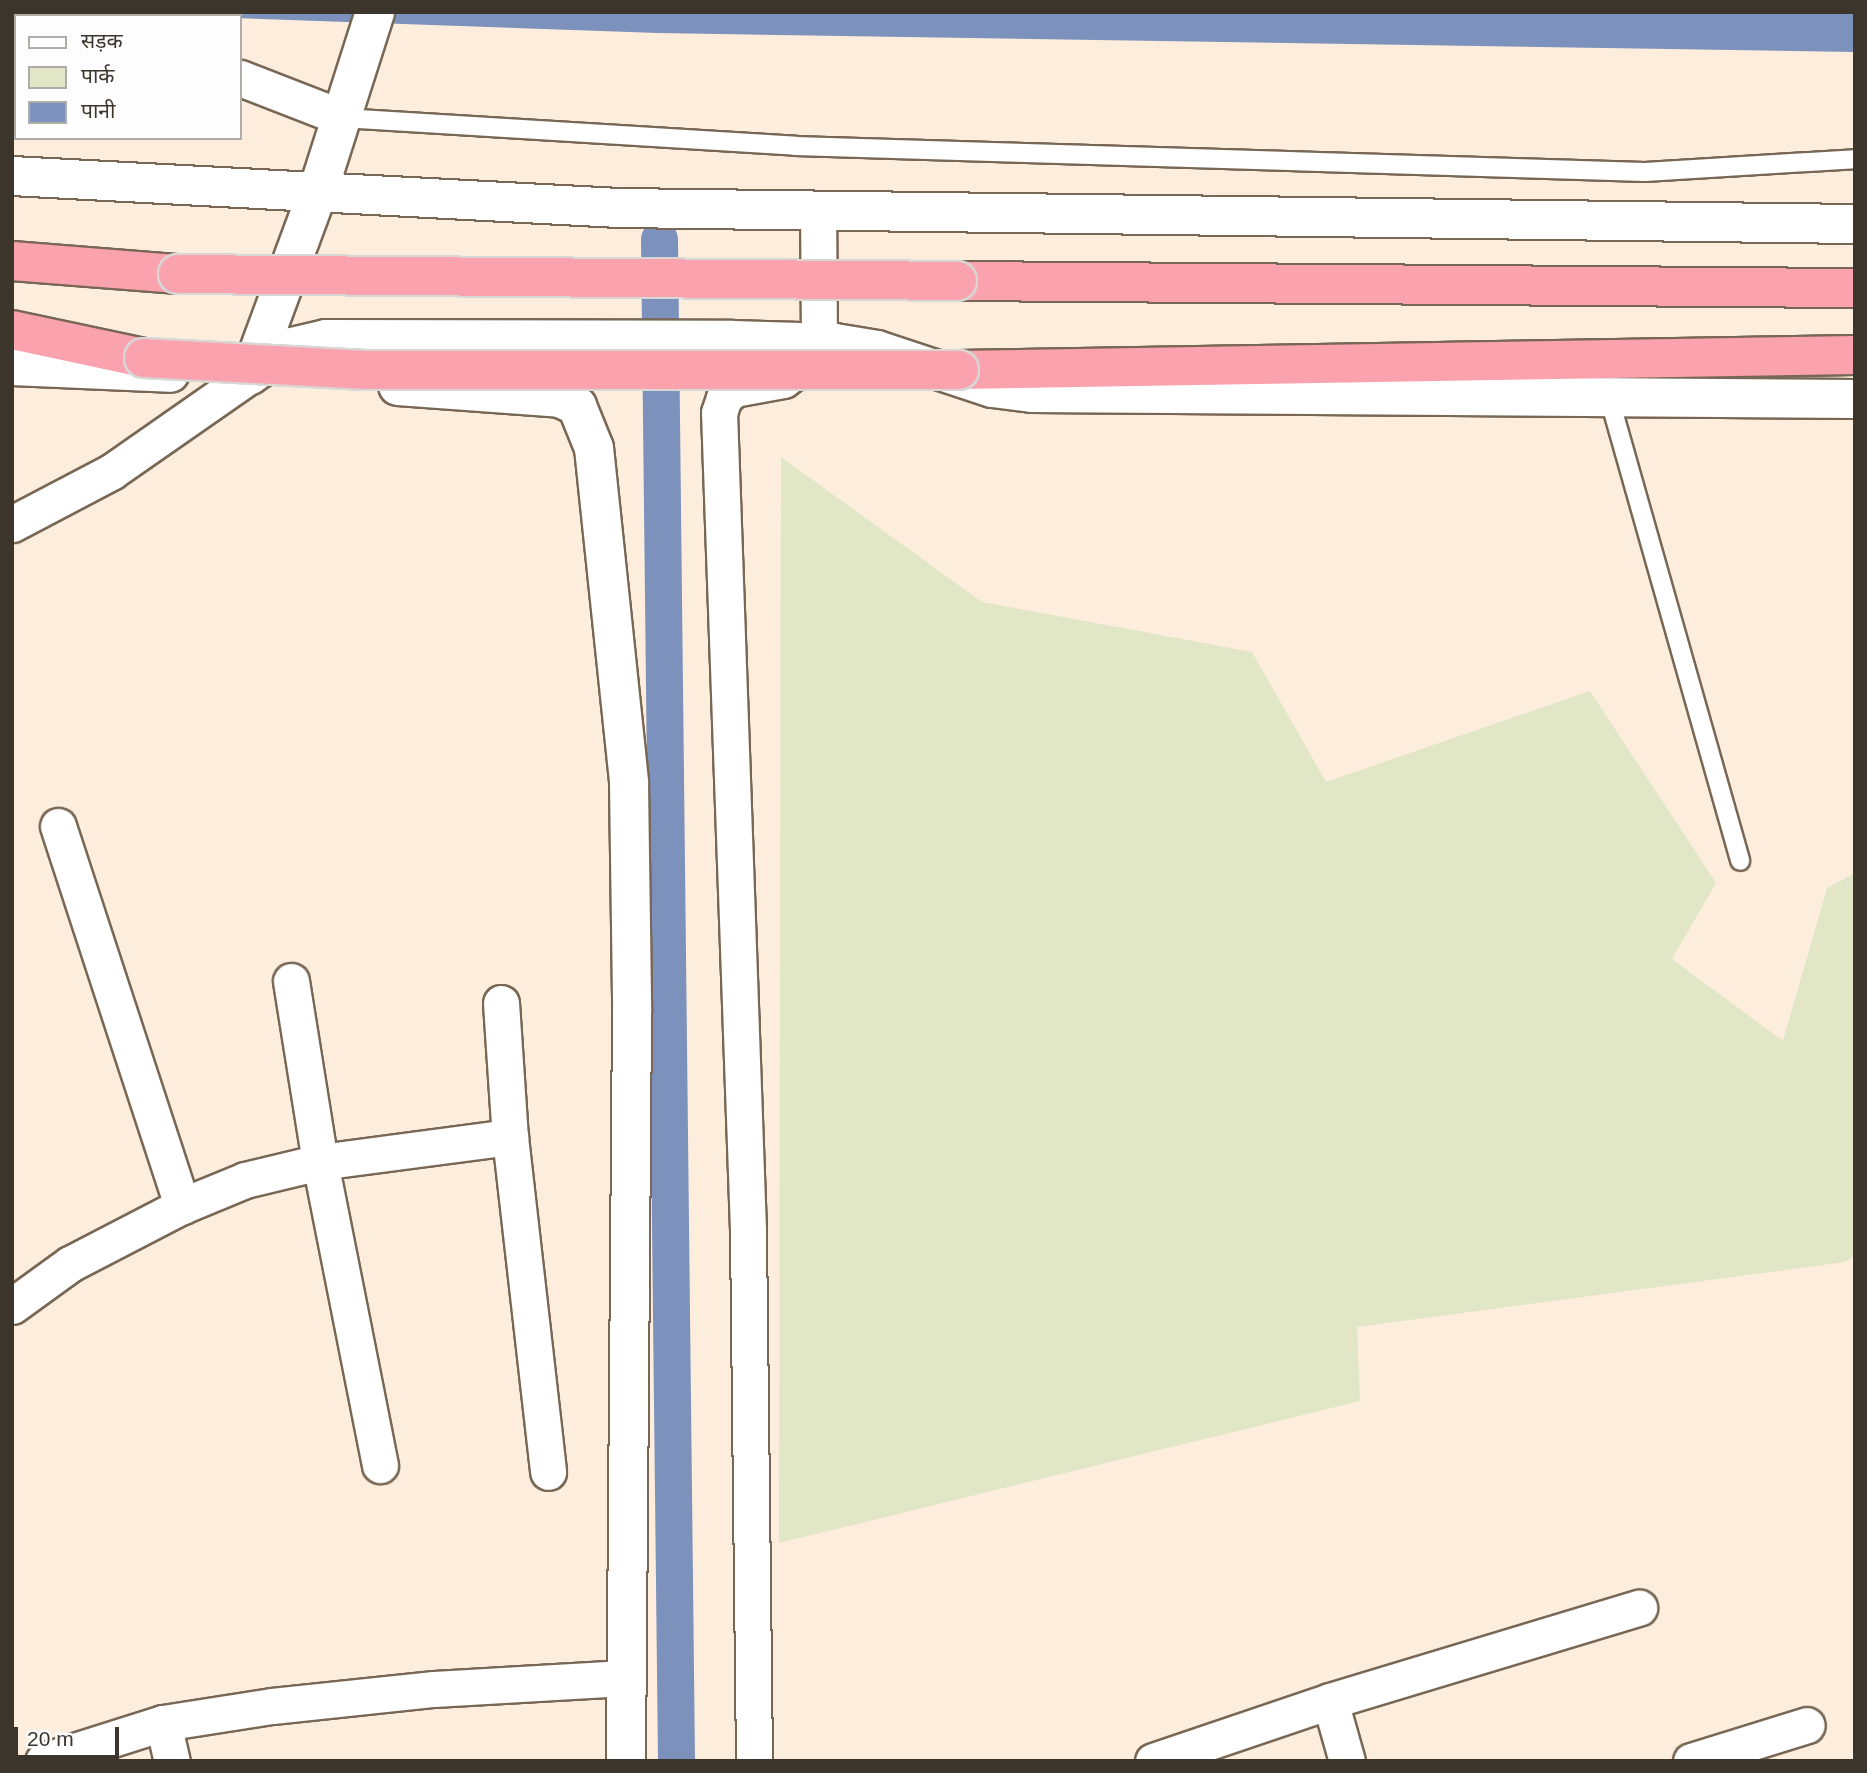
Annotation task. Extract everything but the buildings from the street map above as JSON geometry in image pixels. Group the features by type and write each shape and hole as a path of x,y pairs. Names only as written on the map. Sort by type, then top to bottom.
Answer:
{"highway":[{"path":"12,261 178,274 1855,288"},
{"path":"12,330 144,358 366,370 959,370 1855,355"}],"street":[{"path":"250,375 317,194 355,82 375,12"},
{"path":"242,79 343,118"},
{"path":"19,177 126,179 317,194 618,208 1855,224"},
{"path":"754,1761 748,1230 719,413 724,398 734,389 783,380 808,362 819,342 818,210"},
{"path":"12,524 111,472 292,347 326,339 819,342 877,350 992,388 1032,393 1855,399"},
{"path":"25,368 250,375 560,398 577,406 594,448 629,783 632,1012 626,1761"},
{"path":"58,826 182,1206"},
{"path":"291,981 320,1162 380,1465"},
{"path":"501,1003 510,1137 548,1472"},
{"path":"12,1306 70,1264 182,1206 245,1180 320,1162 510,1137"},
{"path":"1153,1761 1330,1701 1639,1608"},
{"path":"43,1761 163,1723 272,1706 434,1689 625,1678"},
{"path":"1330,1701 1347,1761"},
{"path":"163,1723 173,1761"},
{"path":"1691,1761 1729,1755 1807,1725"}],"lane":[{"path":"343,118 795,146 1617,172 1855,159"},
{"path":"1609,397 1740,862"}],"green space":[{"path":"781,457 982,602 1252,652 1326,782 1590,691 1716,883 1672,959 1783,1041 1827,888 1855,873 1855,1255 1845,1262 1357,1327 1360,1401 779,1543"}],"water":[{"path":"66,12 1855,12 1855,52 658,33 242,18 242,14"}],"waterway":[{"path":"659,239 676,1761"}]}
